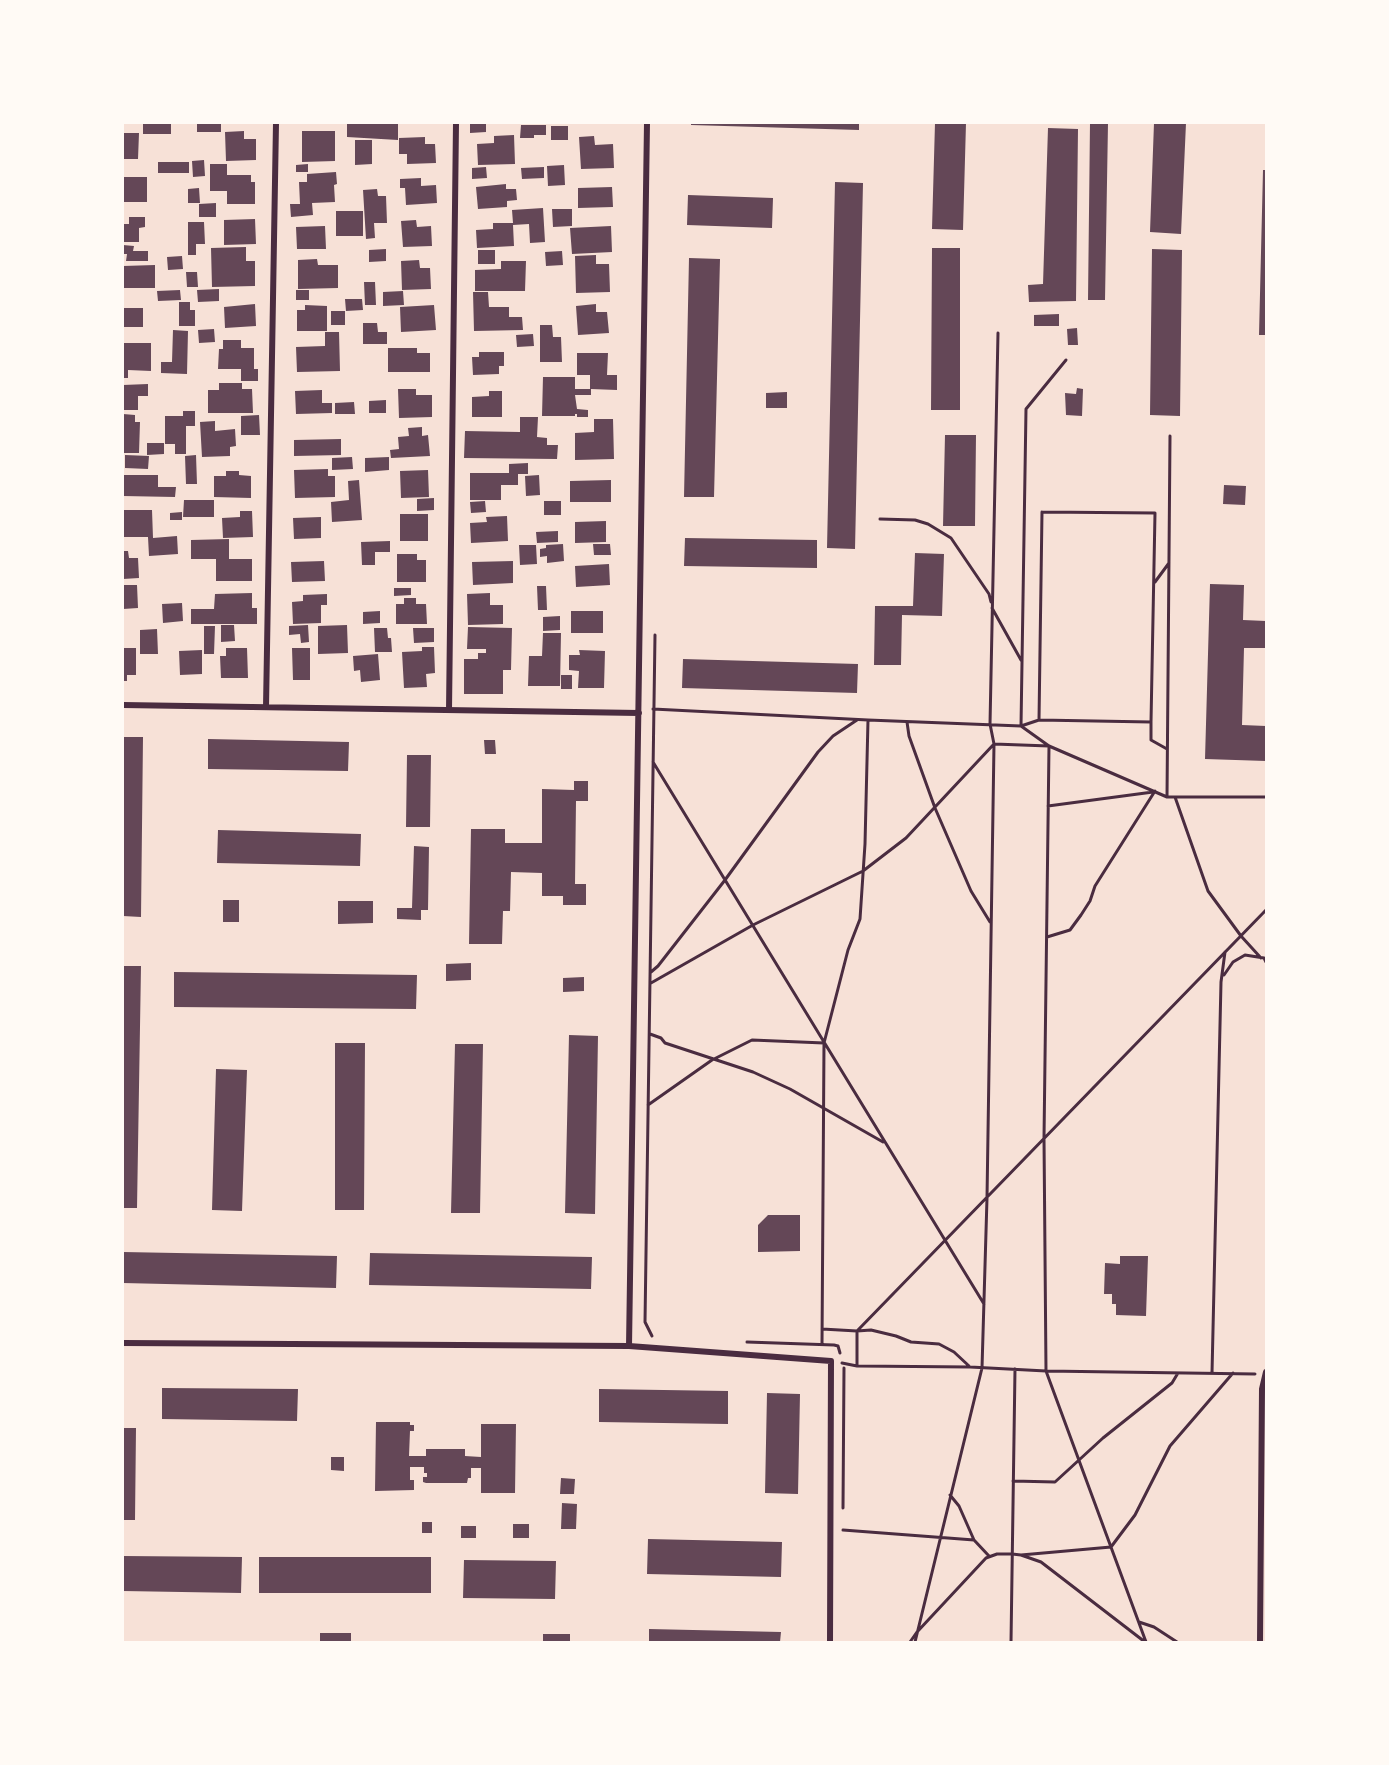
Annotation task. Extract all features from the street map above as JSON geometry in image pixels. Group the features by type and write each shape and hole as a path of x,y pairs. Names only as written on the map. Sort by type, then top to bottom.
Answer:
{"street":[{"path":"266,707 276,123"},
{"path":"449,710 456,123"},
{"path":"629,1346 647,123"},
{"path":"123,705 639,713"},
{"path":"123,1343 629,1346 831,1361 830,1642"},
{"path":"1260,1642 1262,1389 1265,1373"}],"path":[{"path":"913,1642 982,1368 987,1198 994,744 990,724 998,333"},
{"path":"1021,726 1026,409 1066,360"},
{"path":"1167,797 1170,436"},
{"path":"1038,720 1042,512 1155,513 1150,740 1167,749"},
{"path":"880,519 915,520 928,524 951,538 989,594 992,608 1022,662"},
{"path":"1154,583 1169,563"},
{"path":"653,1338 645,1322 655,635"},
{"path":"653,709 1021,726 1038,720 1151,723"},
{"path":"651,972 725,880 818,752 833,736 857,720"},
{"path":"822,1361 824,1043 848,950 860,919 868,720"},
{"path":"907,722 909,736 935,808 971,891 991,924"},
{"path":"1021,726 1049,746 1167,797 1266,797"},
{"path":"651,983 753,925 863,871 906,838 994,744 1049,746"},
{"path":"1049,746 1044,1138 1046,1371 1145,1642"},
{"path":"639,750 652,761 985,1306"},
{"path":"1048,806 1155,791"},
{"path":"1047,937 1070,930 1155,791"},
{"path":"1175,797 1208,891 1241,936 1266,962"},
{"path":"857,1366 857,1331 1266,910"},
{"path":"1212,1373 1221,982 1225,952"},
{"path":"1221,982 1225,971 1233,962 1245,955 1261,958"},
{"path":"650,1034 661,1038 665,1043 753,1072 790,1089 885,1144"},
{"path":"648,1105 712,1060 752,1040 824,1043"},
{"path":"822,1329 871,1330 911,1342 939,1344 954,1352 970,1367"},
{"path":"743,1342 838,1346 844,1370 843,1519"},
{"path":"831,1361 857,1366 1265,1373"},
{"path":"1011,1642 1015,1369"},
{"path":"1013,1480 1055,1482 1172,1383 1178,1373"},
{"path":"917,1632 989,1556 1111,1546 1134,1515 1170,1446 1233,1373"},
{"path":"950,1495 959,1506 974,1540 989,1556"},
{"path":"843,1530 974,1540"},
{"path":"1021,1555 1041,1562 1145,1642"},
{"path":"1139,1622 1154,1627 1177,1642"}],"building":[{"path":"143,123 171,123 171,134 143,134"},
{"path":"197,123 221,124 221,132 197,132"},
{"path":"347,123 398,124 398,140 347,137"},
{"path":"470,123 486,123 486,132 470,133"},
{"path":"691,123 859,123 859,130 691,125"},
{"path":"935,123 966,123 963,230 932,229"},
{"path":"1090,123 1108,123 1105,300 1088,300"},
{"path":"1154,123 1186,123 1181,234 1150,232"},
{"path":"521,125 546,125 546,135 520,138"},
{"path":"551,126 568,126 568,140 551,140"},
{"path":"1048,128 1078,129 1076,301 1029,302 1028,285 1043,284"},
{"path":"244,131 244,139 256,139 256,160 226,161 225,132"},
{"path":"302,131 335,131 335,161 302,162"},
{"path":"123,133 139,133 138,159 123,159"},
{"path":"514,135 515,164 478,165 477,144 494,143 494,136"},
{"path":"594,136 595,145 613,144 614,168 581,169 579,137"},
{"path":"425,137 425,144 435,144 436,163 407,164 407,154 399,154 399,138"},
{"path":"355,140 372,140 372,164 355,165"},
{"path":"204,160 205,176 193,177 192,161"},
{"path":"158,162 189,162 189,173 158,173"},
{"path":"210,164 227,164 227,175 251,175 251,182 255,182 255,204 227,204 227,191 210,191"},
{"path":"308,164 308,172 296,172 296,165"},
{"path":"564,165 565,185 548,186 547,166"},
{"path":"486,167 487,178 472,179 472,168"},
{"path":"544,167 544,178 522,179 521,168"},
{"path":"1263,170 1266,170 1266,335 1259,335"},
{"path":"336,172 335,202 312,203 313,215 291,217 290,204 300,204 299,182 307,182 307,174"},
{"path":"123,177 147,177 147,202 123,202"},
{"path":"421,178 421,186 436,185 437,203 406,205 405,188 400,188 400,179"},
{"path":"835,182 863,183 855,549 827,548"},
{"path":"506,184 506,189 516,189 517,200 507,201 507,207 478,209 476,187"},
{"path":"612,187 613,207 578,208 578,188"},
{"path":"199,188 200,203 188,203 188,189"},
{"path":"377,189 378,196 386,196 387,223 374,223 375,238 366,239 363,190"},
{"path":"688,195 773,198 772,228 687,225"},
{"path":"216,203 216,217 199,217 199,204"},
{"path":"543,208 545,242 530,243 529,224 513,225 514,246 477,248 476,230 493,229 493,223 513,223 512,210"},
{"path":"552,209 572,209 572,226 553,227"},
{"path":"336,211 363,211 363,236 336,236"},
{"path":"129,217 145,217 145,227 139,228 139,242 123,242 123,224 129,224"},
{"path":"255,219 256,244 224,245 224,220"},
{"path":"416,220 417,227 431,226 432,246 403,247 401,221"},
{"path":"188,222 204,222 205,244 196,244 196,255 188,255"},
{"path":"325,226 326,249 297,249 296,227"},
{"path":"611,226 612,252 572,254 570,228"},
{"path":"123,245 134,246 133,251 148,251 148,261 126,261 127,254 123,254"},
{"path":"246,247 246,261 255,261 255,286 212,287 211,248"},
{"path":"932,248 960,248 960,410 931,410"},
{"path":"386,249 386,261 369,262 369,250"},
{"path":"1152,249 1182,250 1180,416 1150,415"},
{"path":"478,250 495,250 495,264 478,264"},
{"path":"562,251 563,265 546,266 545,252"},
{"path":"596,255 596,264 609,264 610,292 576,293 575,256"},
{"path":"182,256 183,269 168,270 167,257"},
{"path":"689,258 720,259 714,497 684,497"},
{"path":"317,259 318,265 338,265 338,288 298,289 298,260"},
{"path":"419,260 420,268 430,268 431,289 402,290 401,261"},
{"path":"501,261 526,261 525,291 475,291 475,270 501,269"},
{"path":"155,265 155,288 123,288 123,266"},
{"path":"186,272 197,272 198,287 187,287"},
{"path":"364,282 375,282 376,305 365,305"},
{"path":"219,289 219,301 198,302 197,290"},
{"path":"180,290 181,300 158,301 157,291"},
{"path":"296,290 309,290 309,300 296,300"},
{"path":"403,291 404,305 383,306 383,292"},
{"path":"473,292 488,292 489,307 509,307 509,317 522,317 523,330 474,331"},
{"path":"345,299 362,299 363,310 346,311"},
{"path":"179,302 190,302 190,310 195,310 195,326 179,326"},
{"path":"255,304 256,326 225,328 224,307"},
{"path":"596,304 596,312 607,312 609,333 578,335 576,306"},
{"path":"305,305 327,306 327,331 297,331 297,310 305,310"},
{"path":"434,305 436,330 401,332 400,307"},
{"path":"123,308 143,308 143,327 123,327"},
{"path":"331,311 345,311 345,325 331,325"},
{"path":"1059,314 1059,326 1034,326 1034,315"},
{"path":"363,323 377,323 378,332 387,332 387,344 363,344"},
{"path":"540,325 552,325 553,337 561,337 562,362 540,362"},
{"path":"1077,328 1078,345 1068,345 1067,329"},
{"path":"214,329 215,342 199,343 198,330"},
{"path":"173,330 188,331 187,374 161,373 161,362 172,362"},
{"path":"325,332 339,332 340,371 297,372 296,347 325,346"},
{"path":"533,334 534,346 517,347 516,335"},
{"path":"223,340 241,340 241,348 254,348 254,369 258,369 258,381 241,381 241,369 218,369 219,349 223,349"},
{"path":"123,343 151,343 151,371 128,370 128,378 123,378"},
{"path":"388,348 417,348 417,353 430,353 430,372 388,372"},
{"path":"479,352 504,352 504,366 499,366 499,374 473,375 472,357 479,357"},
{"path":"577,353 608,353 607,375 617,375 617,390 591,389 591,395 575,395 577,409 588,410 588,417 577,417 577,414 575,416 542,416 543,377 575,377 575,389 590,389 590,375 577,375"},
{"path":"219,383 242,383 242,389 252,389 253,413 208,413 208,390 219,390"},
{"path":"148,384 148,396 138,396 138,410 123,410 123,385"},
{"path":"1077,388 1083,389 1082,416 1066,415 1065,393 1076,394"},
{"path":"398,389 416,389 416,395 432,395 432,417 399,418"},
{"path":"322,390 322,403 332,403 332,413 296,414 295,391"},
{"path":"489,391 502,391 502,417 472,417 472,397 489,396"},
{"path":"787,392 787,408 766,408 766,393"},
{"path":"386,400 386,413 369,413 369,401"},
{"path":"354,402 355,414 335,414 335,403"},
{"path":"183,411 195,411 195,426 186,426 186,454 175,454 175,444 165,444 165,416 183,416"},
{"path":"123,414 135,415 135,422 140,422 139,453 123,453"},
{"path":"259,415 260,435 241,435 241,416"},
{"path":"520,417 538,417 537,437 547,438 547,445 558,445 557,459 464,458 465,431 520,432"},
{"path":"594,419 613,419 614,459 575,460 575,433 594,432"},
{"path":"215,421 215,431 235,429 236,446 230,447 230,456 202,457 200,422"},
{"path":"422,427 422,436 428,435 430,456 391,458 390,450 399,449 398,437 409,436 408,428"},
{"path":"945,435 976,435 975,526 943,526"},
{"path":"341,439 341,455 294,456 294,440"},
{"path":"147,443 164,443 164,454 147,455"},
{"path":"125,455 149,456 148,469 125,468"},
{"path":"196,455 197,484 186,484 185,456"},
{"path":"352,457 353,469 332,470 332,458"},
{"path":"389,457 389,470 365,472 365,458"},
{"path":"528,463 528,474 518,474 518,485 501,485 501,500 470,500 470,473 509,473 509,464"},
{"path":"328,469 328,476 335,476 335,497 295,498 294,470"},
{"path":"428,470 429,497 401,498 400,471"},
{"path":"226,471 239,471 239,475 251,476 251,498 214,497 214,476 226,476"},
{"path":"123,475 158,475 158,487 176,487 175,497 123,496"},
{"path":"539,475 540,495 526,496 525,476"},
{"path":"359,480 362,520 332,522 331,502 349,500 348,481"},
{"path":"611,480 611,502 570,502 570,481"},
{"path":"1224,485 1246,486 1245,505 1223,504"},
{"path":"434,498 434,510 417,511 417,499"},
{"path":"184,500 214,500 214,517 183,517"},
{"path":"485,501 486,512 471,513 470,502"},
{"path":"544,501 561,501 561,515 544,515"},
{"path":"123,510 152,510 153,538 177,536 178,554 149,556 148,537 123,537"},
{"path":"240,511 252,511 253,537 223,538 222,518 240,517"},
{"path":"182,512 182,520 170,520 170,513"},
{"path":"400,514 428,514 428,541 400,541"},
{"path":"507,516 508,541 471,543 470,523 487,522 486,517"},
{"path":"321,517 321,538 294,539 293,518"},
{"path":"606,521 606,542 575,543 575,522"},
{"path":"558,531 558,542 537,543 536,532"},
{"path":"685,538 817,540 817,568 684,566"},
{"path":"229,539 229,559 252,559 252,581 216,581 216,559 191,559 191,540"},
{"path":"390,541 390,552 375,552 375,565 362,565 361,542"},
{"path":"563,544 564,561 547,563 547,556 540,557 540,549 546,548 546,545"},
{"path":"593,544 610,544 611,555 594,555"},
{"path":"519,545 536,545 537,564 520,565"},
{"path":"123,551 128,551 129,558 138,558 139,578 123,579"},
{"path":"915,553 944,554 942,616 902,615 901,665 874,665 875,606 913,606"},
{"path":"397,554 417,554 417,560 426,560 426,582 397,582"},
{"path":"324,561 325,581 292,582 291,562"},
{"path":"513,561 513,583 473,585 472,562"},
{"path":"609,564 610,585 576,587 575,566"},
{"path":"1210,584 1244,585 1243,620 1266,621 1266,648 1244,648 1242,725 1266,726 1266,761 1205,759"},
{"path":"123,585 137,585 138,608 123,609"},
{"path":"537,586 546,586 547,610 538,610"},
{"path":"394,588 411,588 411,595 394,596"},
{"path":"252,593 252,608 257,608 257,624 191,624 191,609 214,609 215,594"},
{"path":"490,593 490,605 503,605 503,624 468,625 467,594"},
{"path":"327,594 327,605 321,605 321,623 293,624 292,602 303,601 303,595"},
{"path":"404,598 416,598 416,604 426,604 427,624 396,624 396,604 404,604"},
{"path":"182,603 183,621 163,623 162,604"},
{"path":"380,611 380,623 363,624 363,612"},
{"path":"571,611 603,611 603,633 571,633"},
{"path":"560,616 560,630 543,631 543,617"},
{"path":"221,625 234,625 235,641 221,642"},
{"path":"308,625 309,642 301,643 300,634 289,635 289,626"},
{"path":"347,625 348,653 318,654 318,626"},
{"path":"204,626 215,626 214,654 204,654"},
{"path":"468,627 512,628 511,670 503,670 503,694 464,694 464,659 478,659 478,653 486,653 486,649 467,649"},
{"path":"374,628 387,628 388,638 391,638 392,652 375,652"},
{"path":"413,628 434,628 434,642 414,643"},
{"path":"157,629 158,654 140,654 140,630"},
{"path":"543,633 561,633 560,686 528,686 529,656 542,656"},
{"path":"422,647 434,647 435,673 426,674 427,687 404,688 402,652 422,651"},
{"path":"123,648 136,648 136,675 127,675 127,681 123,681"},
{"path":"226,648 247,648 248,678 221,678 220,656 226,656"},
{"path":"292,648 310,648 310,680 293,680"},
{"path":"202,650 202,674 180,675 179,651"},
{"path":"579,650 605,651 604,688 578,688 579,671 569,670 569,655 580,655"},
{"path":"378,654 380,680 361,682 360,670 354,671 353,656"},
{"path":"683,659 858,664 857,693 682,688"},
{"path":"561,675 572,675 572,689 561,689"},
{"path":"123,737 143,737 141,917 123,916"},
{"path":"208,739 349,742 348,771 208,769"},
{"path":"484,740 495,740 496,754 485,754"},
{"path":"407,755 431,755 430,827 406,827"},
{"path":"574,781 588,781 588,801 576,801 575,884 586,884 586,905 563,905 563,896 542,896 542,873 511,872 510,911 503,911 502,944 469,944 471,829 505,829 505,843 542,843 542,789 574,790"},
{"path":"218,830 361,834 360,866 217,863"},
{"path":"414,846 429,847 428,910 421,910 421,920 397,919 397,908 412,908"},
{"path":"223,900 239,900 239,922 223,922"},
{"path":"338,901 373,901 373,923 338,924"},
{"path":"471,963 471,980 446,981 446,964"},
{"path":"123,966 141,966 137,1208 123,1208"},
{"path":"174,972 417,975 416,1009 174,1007"},
{"path":"584,977 584,991 563,992 563,978"},
{"path":"569,1035 598,1036 595,1214 565,1213"},
{"path":"335,1043 365,1043 364,1210 335,1210"},
{"path":"455,1044 483,1044 480,1213 451,1213"},
{"path":"216,1069 247,1070 242,1211 212,1210"},
{"path":"768,1215 800,1215 800,1251 758,1252 758,1225"},
{"path":"123,1252 337,1256 336,1288 123,1283"},
{"path":"370,1253 592,1257 591,1289 369,1285"},
{"path":"1120,1256 1148,1256 1146,1316 1116,1315 1116,1304 1112,1304 1112,1294 1104,1294 1105,1263 1120,1264"},
{"path":"162,1388 298,1389 297,1421 162,1419"},
{"path":"599,1389 728,1391 728,1424 599,1422"},
{"path":"767,1393 800,1394 798,1494 765,1493"},
{"path":"376,1422 410,1422 410,1425 414,1425 414,1431 410,1431 409,1456 426,1456 426,1449 465,1449 465,1456 481,1457 481,1424 516,1424 515,1493 481,1493 481,1468 471,1468 471,1478 468,1478 467,1483 426,1483 423,1482 423,1477 427,1477 424,1467 410,1467 410,1480 414,1480 414,1490 375,1491"},
{"path":"123,1428 136,1428 135,1520 123,1520"},
{"path":"331,1457 344,1457 344,1471 331,1470"},
{"path":"561,1478 575,1479 574,1494 560,1494"},
{"path":"562,1503 577,1504 576,1529 561,1529"},
{"path":"422,1522 432,1522 432,1533 422,1533"},
{"path":"513,1524 529,1524 529,1538 513,1538"},
{"path":"461,1526 476,1526 476,1538 461,1538"},
{"path":"648,1539 782,1542 781,1577 647,1574"},
{"path":"123,1556 242,1557 241,1593 123,1591"},
{"path":"259,1557 431,1557 431,1593 259,1593"},
{"path":"464,1560 556,1561 555,1599 463,1598"},
{"path":"649,1629 781,1632 780,1642 649,1642"},
{"path":"320,1633 351,1633 351,1642 320,1642"},
{"path":"543,1634 570,1634 570,1642 543,1642"}]}
